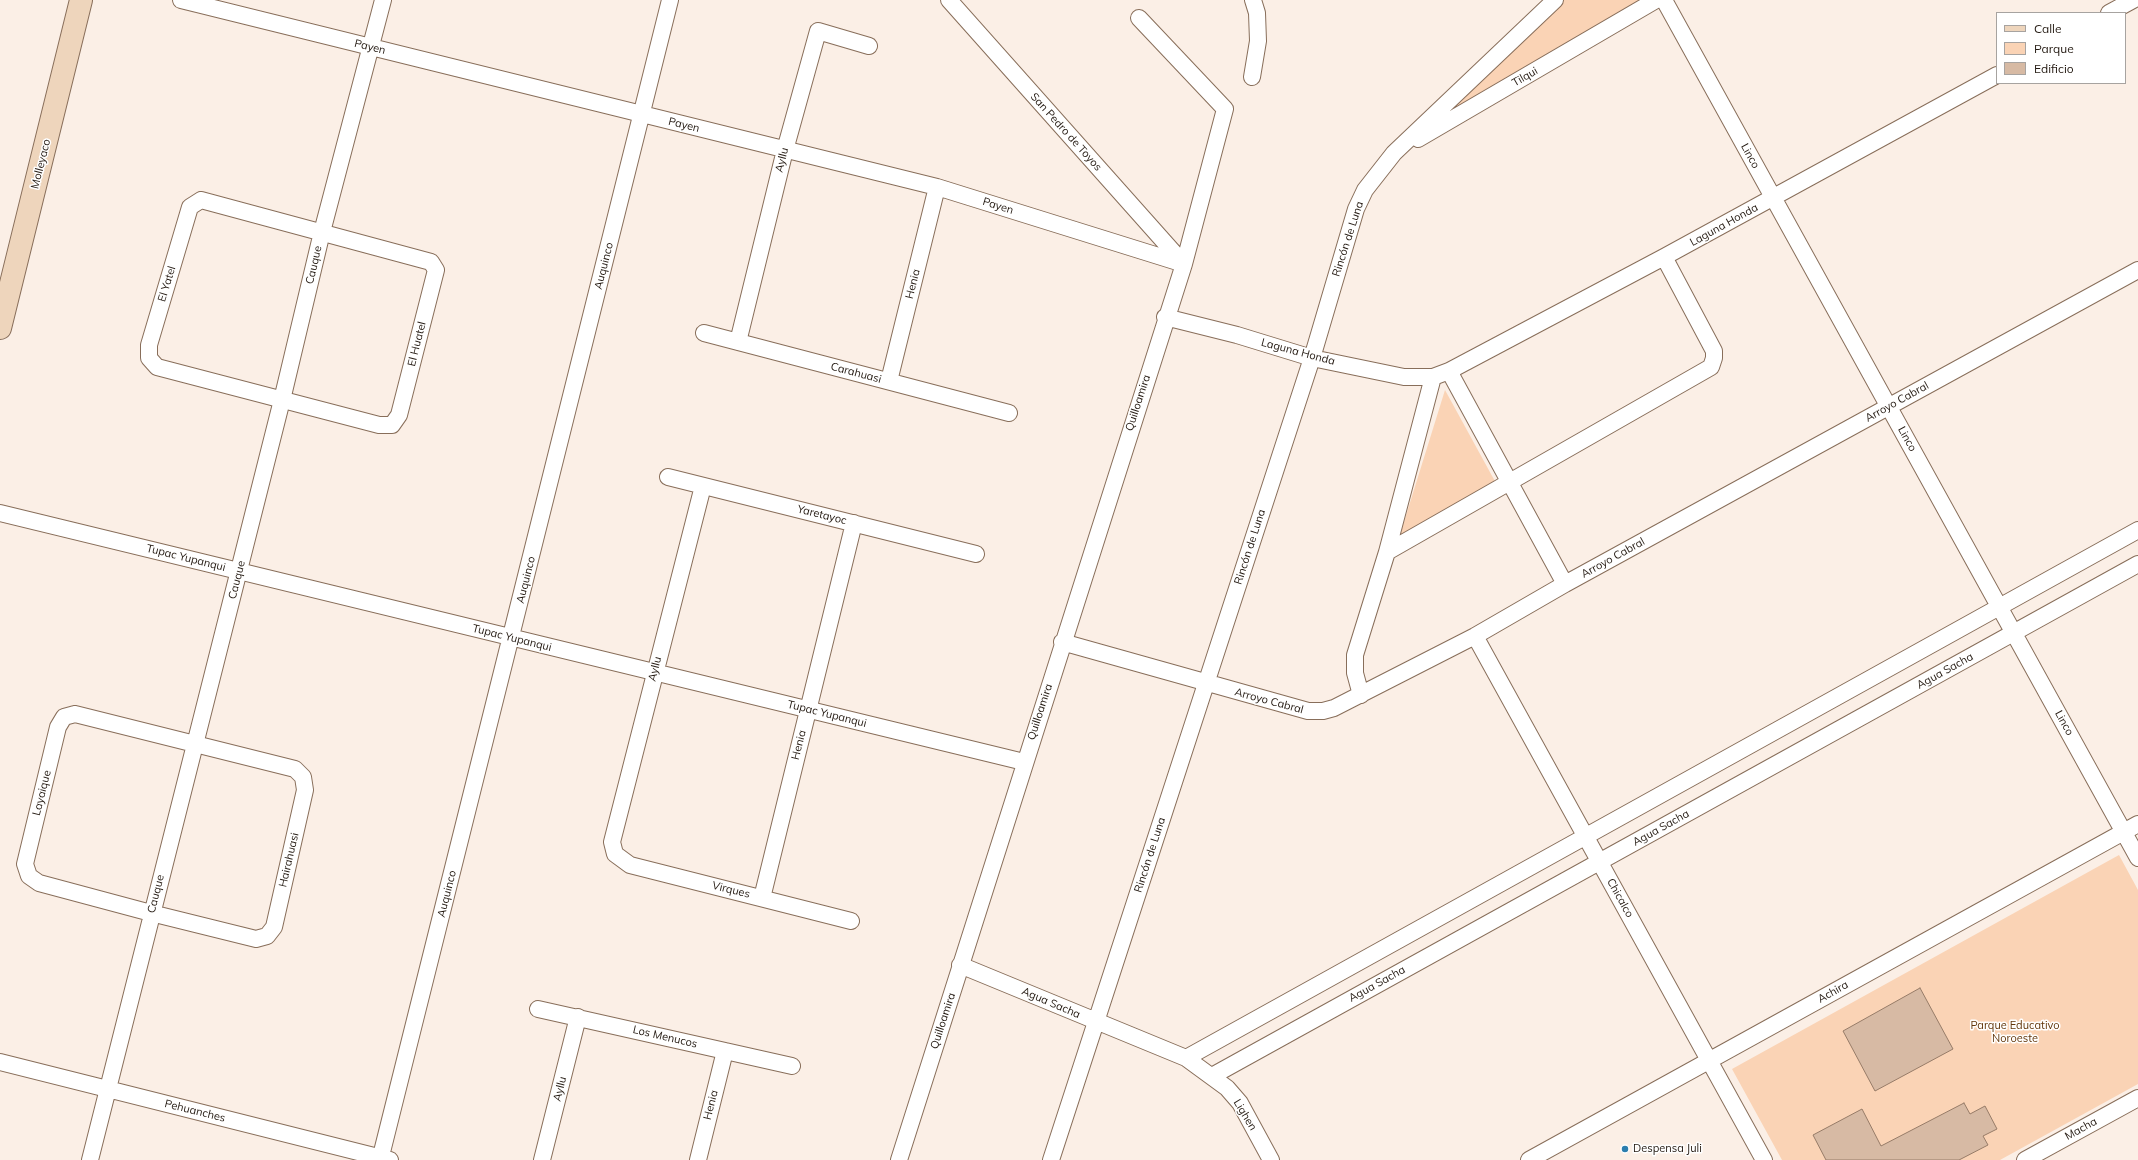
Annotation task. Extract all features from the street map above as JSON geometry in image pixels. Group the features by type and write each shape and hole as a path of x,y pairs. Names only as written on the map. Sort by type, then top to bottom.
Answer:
{"main road":[{"name":"Molleyaco","path":"0,328 81,0"}],"street":[{"name":"Payen","path":"181,0 937,187 1184,264"},
{"name":"Cauque","path":"90,1160 151,913 282,400 322,232 383,0"},
{"name":"Auquinco","path":"383,1159 511,637 670,0"},
{"name":"San Pedro de Toyos","path":"949,0 1184,264"},
{"path":"1252,77 1258,40 1257,13 1253,0"},
{"name":"Rincón de Luna","path":"1051,1160 1312,358 1356,209 1365,190 1394,153 1555,0"},
{"name":"Tilqui","path":"1394,153 1656,0"},
{"name":"Linco","path":"1664,0 2138,858"},
{"path":"2111,12 2133,0"},
{"name":"Quilloamira","path":"899,1160 1165,317 1184,264 1226,109 1139,18"},
{"name":"Ayllu","path":"738,342 785,150 818,31 869,46"},
{"name":"Laguna Honda","path":"1165,317 1237,335 1312,358 1404,377 1434,377 1450,371 1774,198 1996,76"},
{"name":"Henia","path":"889,381 937,187"},
{"name":"El Yatel","path":"282,400 157,367 149,358 149,345 190,207 201,200 322,232"},
{"name":"El Huatel","path":"282,400 379,425 392,425 400,415 436,270 431,262 322,232"},
{"path":"1387,552 1711,367 1714,358 1714,351 1664,257"},
{"name":"Arroyo Cabral","path":"1062,642 1308,711 1323,711 1334,708 1476,636 1565,584 2138,270"},
{"name":"Carahuasi","path":"704,333 1009,413"},
{"path":"1450,371 1565,584"},
{"path":"1361,695 1355,673 1355,655 1387,552 1434,377"},
{"name":"Yaretayoc","path":"668,477 976,554"},
{"name":"Ayllu","path":"615,854 612,842 654,672 703,486"},
{"name":"Tupac Yupanqui","path":"0,513 1024,762"},
{"name":"Henia","path":"762,898 854,523"},
{"path":"1186,1058 2138,530"},
{"name":"Agua Sacha","path":"960,965 1186,1058 1212,1076 2138,564"},
{"name":"Chicalco","path":"1476,636 1764,1160"},
{"name":"Layaique","path":"151,913 39,883 29,876 25,864 58,728 64,717 76,714 194,744"},
{"name":"Hairahuasi","path":"151,913 256,939 267,936 274,926 305,790 303,777 295,770 194,744"},
{"name":"Achira","path":"1529,1160 2138,824"},
{"name":"Virques","path":"615,854 630,865 851,920"},
{"name":"Los Menucos","path":"538,1009 792,1066"},
{"name":"Ayllu","path":"542,1160 578,1017"},
{"name":"Henia","path":"698,1160 725,1051"},
{"name":"Pehuanches","path":"0,1062 383,1159"},
{"name":"Lighen","path":"1212,1076 1227,1088 1240,1103 1271,1160"},
{"name":"Macha","path":"2025,1160 2138,1098"}],"green space":[{"path":"1560,0 1644,0 1410,137"},
{"path":"1445,390 1497,485 1399,538"},
{"name":"Parque Educativo Noroeste","path":"2119,855 2138,890 2138,1084 2000,1160 1782,1160 1732,1069"}],"building":[{"path":"1920,988 1953,1049 1875,1091 1843,1031"},
{"path":"1964,1103 1970,1114 1985,1106 1997,1129 1983,1136 1988,1145 1959,1160 1826,1160 1813,1135 1862,1109 1881,1146"}],"place":[{"name":"Despensa Juli","path":"1625,1149"}]}
